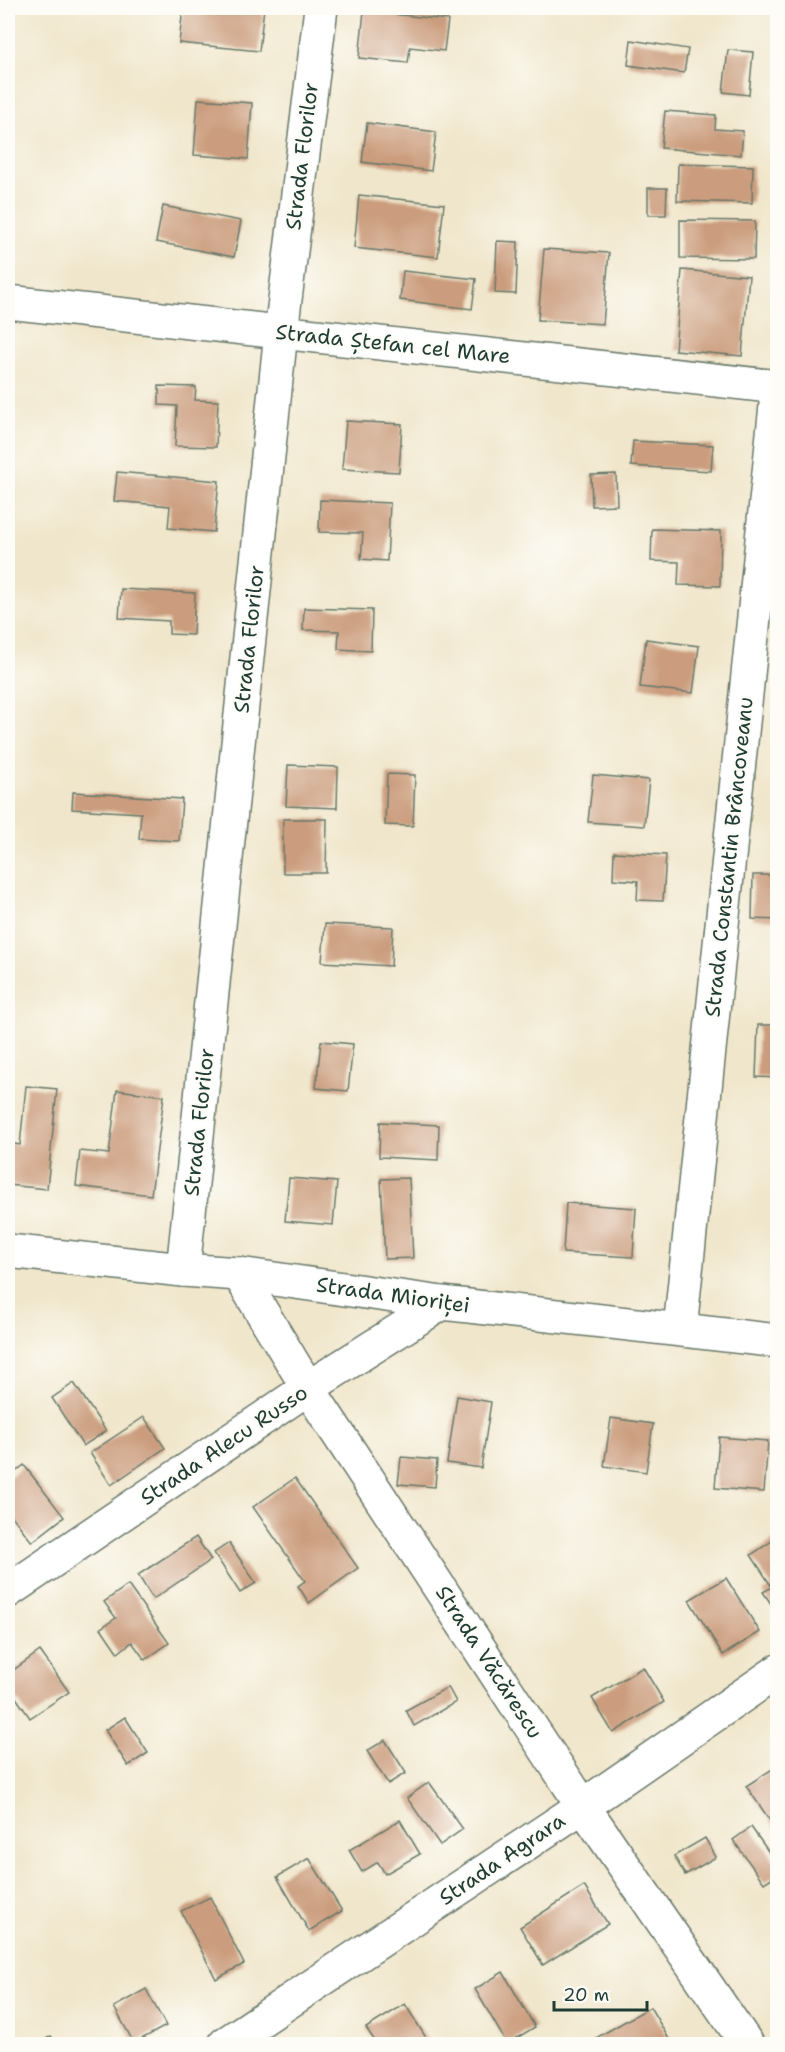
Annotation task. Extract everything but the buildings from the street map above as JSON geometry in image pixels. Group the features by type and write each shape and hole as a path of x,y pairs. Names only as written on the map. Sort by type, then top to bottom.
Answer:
{"street":[{"name":"Strada Florilor","path":"183,1270 281,332 321,8"},
{"name":"Strada Ștefan cel Mare","path":"8,302 777,386"},
{"name":"Strada Constantin Brâncoveanu","path":"680,1329 777,386"},
{"name":"Strada Mioriței","path":"8,1251 239,1274 442,1303 777,1341"},
{"name":"Strada Văcărescu","path":"239,1274 308,1388 583,1806 747,2044"},
{"name":"Strada Alecu Russo","path":"8,1591 308,1388 442,1303"},
{"name":"Strada Agrara","path":"225,2044 583,1806 777,1671"}]}
